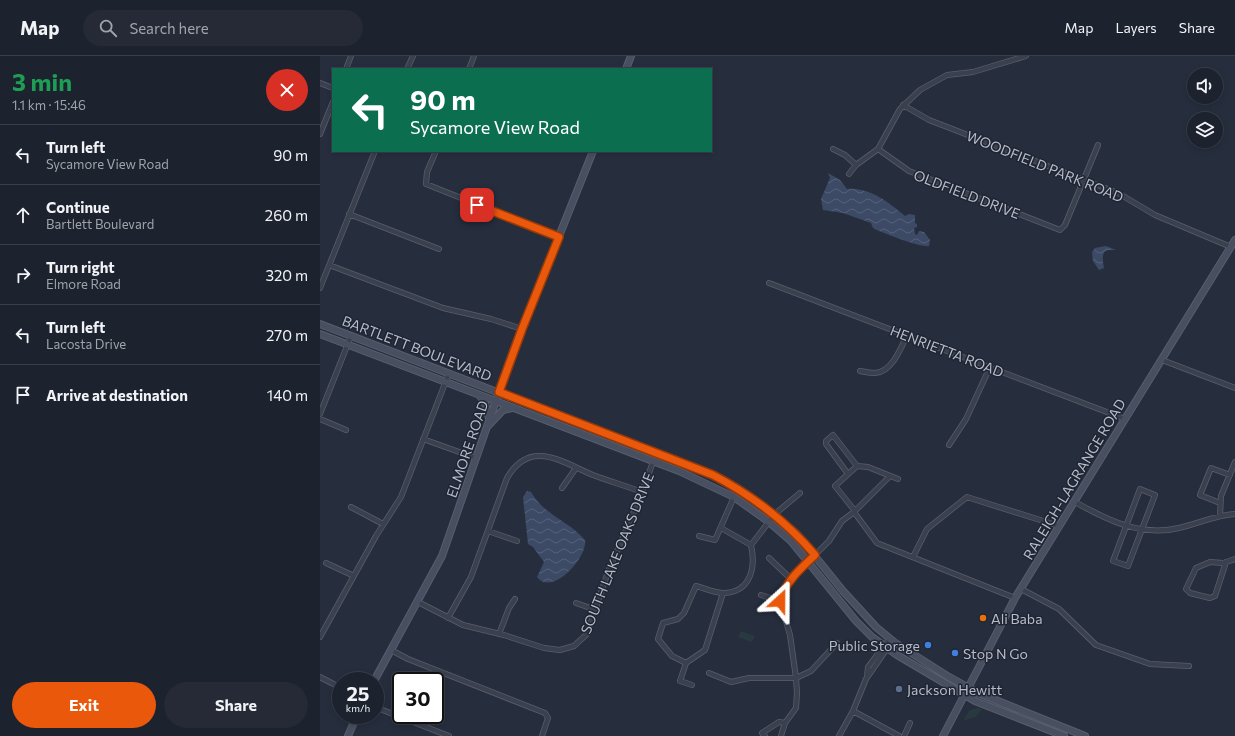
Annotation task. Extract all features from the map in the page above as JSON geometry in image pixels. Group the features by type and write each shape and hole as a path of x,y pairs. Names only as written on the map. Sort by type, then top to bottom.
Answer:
{"main road":[{"path":"626,68 631,56"},
{"name":"ELMORE ROAD","path":"379,672 418,602 445,549 486,428 522,329 593,152"},
{"name":"RALEIGH-LAGRANGE ROAD","path":"944,736 1015,598 1235,240"},
{"name":"BARTLETT BOULEVARD","path":"320,324 713,475 734,486 772,518"},
{"name":"BARTLETT BOULEVARD","path":"320,334 679,471 709,484 772,518"},
{"path":"479,394 485,403 490,418"},
{"path":"486,428 503,410 514,408"},
{"path":"587,436 590,428"},
{"path":"709,484 713,475"},
{"path":"772,518 791,541 843,591 876,627 891,639 969,688 1085,736"},
{"path":"772,518 796,534 811,559 856,621 872,637 906,660 965,695 1064,736"},
{"path":"906,660 911,652"},
{"path":"933,676 937,669"},
{"path":"348,736 353,724"}],"street":[{"path":"346,68 351,56"},
{"path":"408,68 413,56"},
{"path":"469,68 474,56"},
{"path":"849,174 856,165 878,149 903,104 938,78 952,74 973,72 1026,56"},
{"path":"320,82 332,88"},
{"path":"320,134 332,104"},
{"name":"WOODFIELD PARK ROAD","path":"903,104 929,120 1121,194 1161,218 1231,246"},
{"path":"1084,179 1098,145"},
{"path":"833,149 845,155 856,165"},
{"name":"OLDFIELD DRIVE","path":"878,149 909,171 1054,228 1062,229 1084,179"},
{"path":"320,288 375,152"},
{"path":"436,152 427,172 426,183 433,188 559,237"},
{"path":"349,214 439,249"},
{"path":"329,266 436,306 491,319 522,329"},
{"name":"HENRIETTA ROAD","path":"769,283 1125,419"},
{"path":"860,371 875,373 884,370 899,351 906,335"},
{"path":"320,413 351,336"},
{"path":"1162,360 1235,388"},
{"path":"949,445 966,419 990,367"},
{"path":"320,635 400,497 449,373"},
{"path":"320,419 346,430"},
{"path":"848,474 826,444 826,441 833,435 857,466"},
{"path":"423,439 476,458"},
{"path":"448,618 471,577 507,478 513,469 524,460 534,456 547,456 642,492"},
{"name":"SOUTH LAKE OAKS DRIVE","path":"499,634 553,650 567,649 579,643 587,634 612,562 642,492 653,462"},
{"path":"1220,516 1220,503 1235,462"},
{"path":"898,479 889,477 868,467 857,466 835,486 877,543 1015,598"},
{"path":"562,488 576,468"},
{"path":"1220,503 1200,495 1210,468 1230,475"},
{"path":"781,736 785,724 796,708 796,678 790,635 780,601 783,590 790,579 829,541 842,521 854,512 889,477"},
{"path":"1140,490 1155,495 1128,566 1114,561 1127,525 1140,490"},
{"path":"751,544 772,518 800,492"},
{"path":"699,536 715,540 734,497"},
{"path":"913,557 927,529 967,497 1059,526"},
{"path":"1074,502 1104,518 1142,530 1167,531 1220,516 1235,514"},
{"path":"350,507 383,524"},
{"path":"686,662 672,656 658,638 663,623 678,619 684,613 696,586 723,593 743,588 746,585 754,557 751,544 720,528"},
{"path":"488,532 517,541"},
{"path":"769,558 790,579"},
{"path":"1226,562 1214,596 1210,598 1190,593 1186,589 1196,568 1210,562 1226,562 1235,559"},
{"path":"326,564 354,576"},
{"path":"1021,589 1059,609 1096,644 1150,664 1190,666"},
{"path":"692,685 680,681 686,662 705,650 723,593"},
{"path":"761,595 780,601"},
{"path":"418,602 467,626 499,634 509,608 515,599"},
{"path":"576,603 596,610"},
{"path":"839,736 853,712 866,679 868,668 891,639"},
{"path":"709,672 731,682 749,678 796,678 810,671 838,643"},
{"path":"391,650 408,659 544,712 548,716 542,736"},
{"path":"320,677 332,683"},
{"path":"384,711 449,736"},
{"path":"853,712 899,736"},
{"path":"765,736 762,733 779,722 785,724"},
{"path":"904,736 910,723"}],"green space":[{"path":"741,631 755,636 752,642 738,637"},
{"path":"977,708 982,709 975,717 964,720 969,711"}],"water":[{"path":"828,173 840,180 847,189 863,190 871,193 878,196 905,216 909,214 915,215 915,223 917,224 917,227 914,228 915,234 917,235 919,231 924,232 930,240 929,246 911,243 873,228 871,223 843,213 823,210 821,199 830,178"},
{"path":"1106,246 1116,250 1110,250 1103,254 1104,268 1099,270 1093,261 1092,252 1095,248"},
{"path":"527,491 531,492 543,507 579,533 585,540 581,556 575,564 560,579 551,582 543,582 537,577 544,562 533,547 528,544 523,497"}],"place":[{"name":"Ali Baba","path":"983,618"},
{"name":"Public Storage","path":"928,645"},
{"name":"Stop N Go","path":"955,653"},
{"name":"Jackson Hewitt","path":"899,689"}],"route":[{"path":"477,205 559,237 522,329 499,392 713,475 734,486 775,514 815,555 790,579 783,590 780,601"}]}
